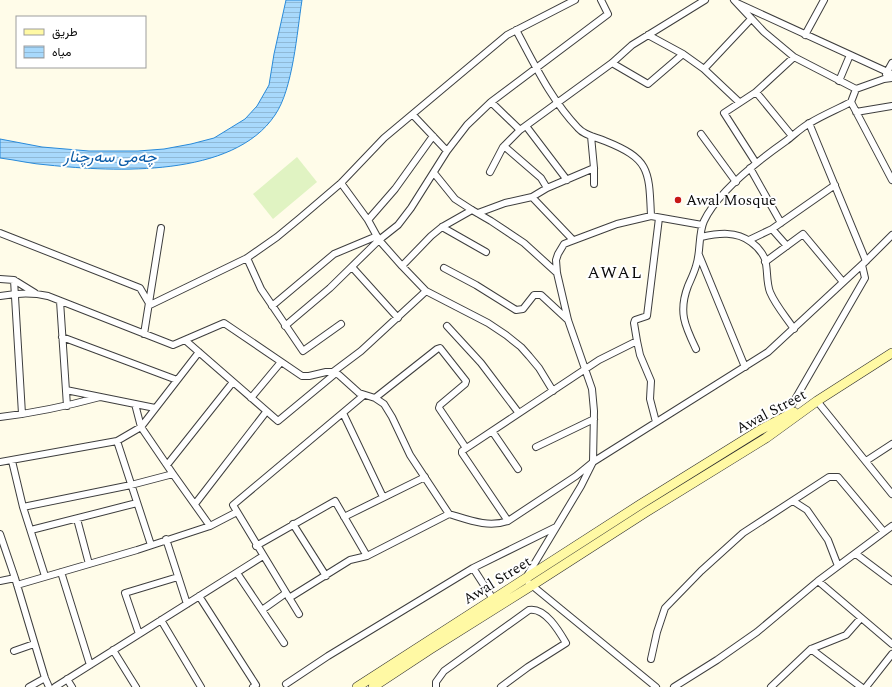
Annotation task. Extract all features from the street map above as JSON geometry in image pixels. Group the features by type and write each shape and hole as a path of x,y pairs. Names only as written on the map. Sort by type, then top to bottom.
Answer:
{"main road":[{"path":"817,402 892,353"},
{"name":"Awal Street","path":"373,687 694,471 760,430 817,402"},
{"name":"Awal Street","path":"357,687 494,599 528,583 766,438 817,402"}],"street":[{"path":"150,304 247,258 277,237 341,183 384,138 507,35 575,0"},
{"path":"272,306 334,254 378,238 392,230 403,219 434,173 446,151 466,125 491,102 608,14 601,0"},
{"path":"490,172 504,146 520,130 612,63 632,44 704,0"},
{"path":"805,35 824,0"},
{"path":"735,2 890,73"},
{"path":"735,2 778,45 794,57 856,89 884,79 892,78"},
{"path":"704,69 751,19"},
{"path":"516,30 558,103 579,129 591,136 620,147 636,157 642,164 649,180 651,216"},
{"path":"648,34 683,54 704,69 739,102"},
{"path":"612,63 648,84 683,54"},
{"path":"840,81 850,55"},
{"path":"756,163 724,113 756,92 794,57"},
{"path":"884,79 890,73 892,63"},
{"path":"696,349 686,327 683,313 685,296 699,255 702,225 707,214 716,202 750,168 809,123 851,102 856,89"},
{"path":"756,92 792,136"},
{"path":"491,102 520,130"},
{"path":"851,102 892,180"},
{"path":"856,112 892,106"},
{"path":"413,115 446,151"},
{"path":"785,417 865,278 864,263 835,185 809,123"},
{"path":"526,126 567,180"},
{"path":"701,134 736,182"},
{"path":"368,220 395,189 433,136"},
{"path":"591,136 594,184"},
{"path":"504,146 542,178 547,188"},
{"path":"478,213 505,203 532,197 547,188 594,168"},
{"path":"750,168 781,223"},
{"path":"434,173 456,199 524,243 557,273"},
{"path":"341,183 368,220 378,238 426,291 482,320 506,335 521,347 529,356 539,368 553,391"},
{"path":"749,240 772,229 835,185"},
{"path":"532,197 573,240"},
{"path":"402,266 431,236 442,227 472,210"},
{"path":"656,687 528,583 556,527 581,486 593,462 594,419 592,389 584,370 568,320 557,273 556,260 564,244 617,224 651,216 702,225"},
{"path":"656,422 650,399 652,381 640,355 634,323 635,320 647,316 659,218"},
{"path":"442,227 486,252"},
{"path":"144,334 161,228"},
{"path":"772,229 787,246"},
{"path":"0,233 140,288 150,304"},
{"path":"701,237 725,233 737,235 749,240 760,250 765,262 767,281 771,293 776,304 794,329"},
{"path":"765,262 803,234 843,282"},
{"path":"0,296 35,293 48,296 173,345 224,323 302,376 310,376 326,372 334,373 355,390 364,395 380,400 388,409 410,455 450,514 491,525 508,521 576,476 593,462 768,352 892,235"},
{"path":"285,326 352,268 378,238"},
{"path":"699,255 745,367"},
{"path":"247,258 261,289 303,351 341,324"},
{"path":"352,268 398,318"},
{"path":"444,268 476,285 516,310 523,309 534,295 541,295 568,320"},
{"path":"0,279 14,280 35,293"},
{"path":"14,280 22,414"},
{"path":"185,340 278,421 362,351 426,291"},
{"path":"60,301 67,406"},
{"path":"447,326 480,363 518,412"},
{"path":"62,337 177,380"},
{"path":"508,521 462,451 518,412 612,352 637,341"},
{"path":"375,398 440,348 466,381 465,384 440,405 439,408 466,448"},
{"path":"0,462 117,441 141,426 199,352"},
{"path":"251,398 281,362"},
{"path":"167,465 233,382"},
{"path":"66,390 155,408"},
{"path":"299,614 256,546 233,505 364,395"},
{"path":"0,417 67,406 100,397"},
{"path":"817,402 892,494"},
{"path":"135,404 141,426 210,526"},
{"path":"195,504 266,412"},
{"path":"343,413 383,497"},
{"path":"536,447 594,419"},
{"path":"492,431 518,469"},
{"path":"117,441 151,545"},
{"path":"866,462 892,444"},
{"path":"12,461 23,507 45,576"},
{"path":"23,507 131,485 173,474"},
{"path":"576,476 580,480 581,486"},
{"path":"344,517 425,477"},
{"path":"651,659 657,632 666,608 701,571 744,534 829,477 838,477 884,532"},
{"path":"256,546 335,501 367,556"},
{"path":"793,501 807,510 828,540 838,566"},
{"path":"31,530 137,503"},
{"path":"17,585 210,526 237,512"},
{"path":"262,610 326,576 350,560 367,556 450,514"},
{"path":"77,519 89,564"},
{"path":"293,524 326,576"},
{"path":"674,687 717,660 757,632 818,581 892,526"},
{"path":"286,684 328,656 473,568 556,527"},
{"path":"0,534 49,687"},
{"path":"166,539 187,604"},
{"path":"856,554 892,581"},
{"path":"55,687 263,556"},
{"path":"473,568 494,599"},
{"path":"61,572 90,665"},
{"path":"237,572 284,643"},
{"path":"139,634 125,593 178,577"},
{"path":"0,580 15,578"},
{"path":"818,581 892,644"},
{"path":"199,596 256,685 253,687"},
{"path":"436,687 436,682 444,671 529,610 536,610 549,618 566,643 528,667 501,687"},
{"path":"771,687 811,649 846,635 861,618"},
{"path":"161,620 201,687"},
{"path":"14,651 34,644"},
{"path":"811,649 861,687"},
{"path":"113,650 136,687"},
{"path":"866,687 892,654"},
{"path":"29,687 45,678"},
{"path":"67,679 72,687"}],"green space":[{"path":"297,157 317,182 273,219 253,194"}],"water":[{"name":"چەمی سەرچنار","path":"286,0 302,0 293,60 286,91 275,115 256,136 231,150 202,160 171,166 138,169 106,169 36,164 0,158 0,139 42,147 89,151 138,151 164,149 214,138 245,119 257,106 269,85"}],"place":[{"name":"Awal Mosque","path":"678,200"}],"district":[{"name":"AWAL","path":"615,272"}]}
